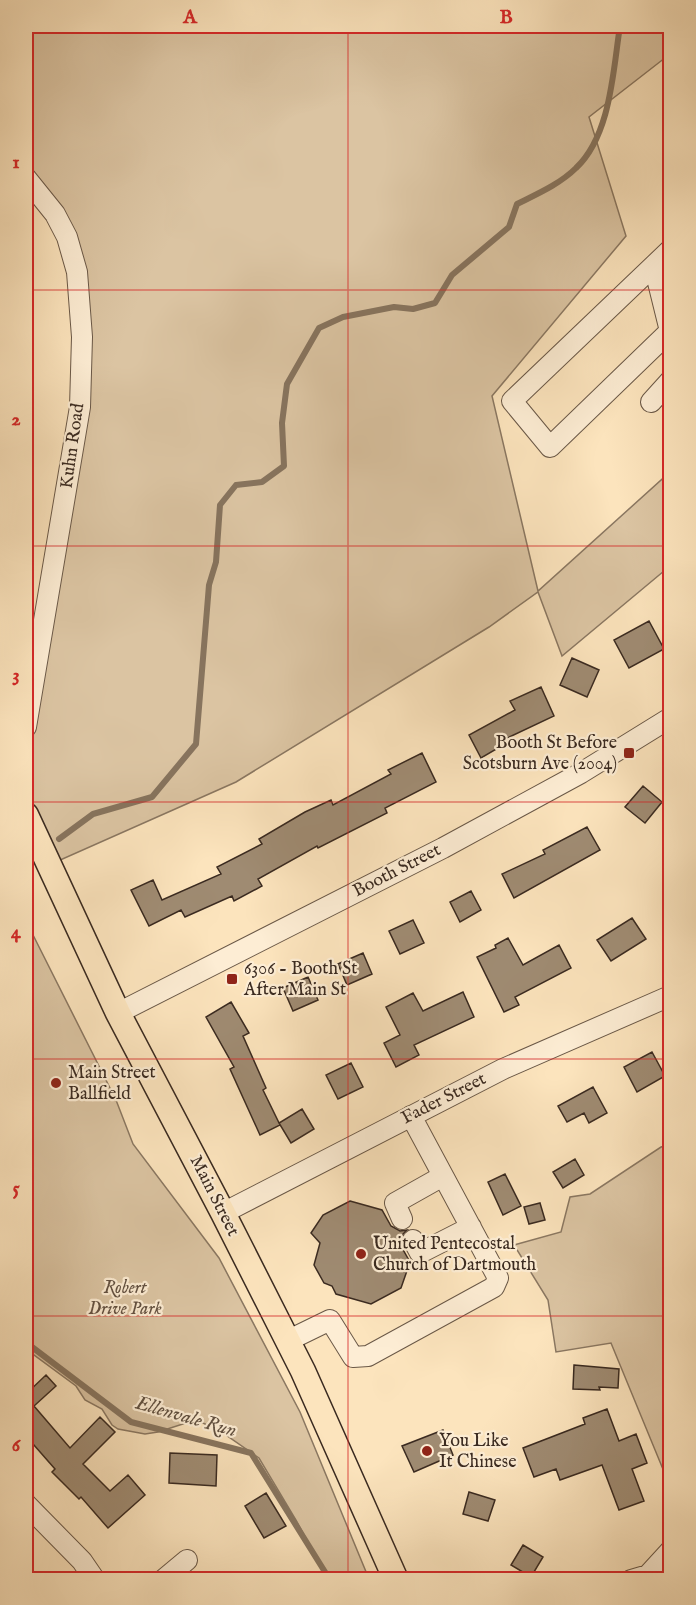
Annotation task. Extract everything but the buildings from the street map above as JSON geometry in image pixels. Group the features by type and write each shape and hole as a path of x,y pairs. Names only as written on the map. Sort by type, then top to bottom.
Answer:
{"main road":[{"name":"Main Street","path":"26,815 118,1013 287,1341 345,1461 396,1580"}],"street":[{"name":"Kuhn Road","path":"26,178 55,214 67,237 77,272 82,337 80,407 26,727"},
{"path":"654,266 670,332 550,447 512,401 670,250"},
{"path":"651,402 670,381"},
{"name":"Booth Street","path":"118,1013 443,848 581,773 670,721"},
{"path":"26,837 44,853"},
{"name":"Fader Street","path":"223,1213 528,1057 670,996"},
{"path":"287,1341 330,1320 353,1357 368,1356 494,1287 498,1278 411,1116"},
{"path":"402,1219 394,1203 443,1176"},
{"path":"416,1247 471,1227"},
{"path":"26,1504 82,1561 95,1580"},
{"path":"631,1580 648,1575 662,1557 670,1551"},
{"path":"163,1580 187,1560"}],"green space":[{"path":"39,26 670,26 670,54 589,117 626,236 492,396 538,591 670,472 670,566 562,656 538,592 489,627 236,782 49,865 26,811 26,758 75,373 66,234 26,188 26,32"},
{"name":"Robert Drive Park","path":"26,921 116,1100 133,1144 219,1258 300,1412 369,1579 328,1579 259,1458 220,1431 203,1423 189,1422 145,1434 118,1429 112,1425 102,1409 85,1400 76,1386 26,1349"},
{"path":"670,1145 670,1480 667,1479 611,1343 556,1352 548,1300 514,1245 561,1232 570,1197 590,1194 661,1147"}],"waterway":[{"path":"59,839 93,814 152,797 196,744 209,585 216,562 220,505 236,485 262,482 284,466 282,423 287,384 319,328 343,317 394,307 413,309 435,303 452,275 509,227 517,204 556,184 576,168 588,154 603,120 612,82 620,26"},
{"name":"Ellenvale Run","path":"26,1338 28,1344 131,1422 251,1453 330,1580"}],"place":[{"name":"Booth St Before Scotsburn Ave (2004)","path":"629,753"},
{"name":"6306 - Booth St After Main St","path":"232,979"},
{"name":"Main Street Ballfield","path":"56,1083"},
{"name":"United Pentecostal Church of Dartmouth","path":"361,1254"},
{"name":"You Like It Chinese","path":"427,1451"}]}
